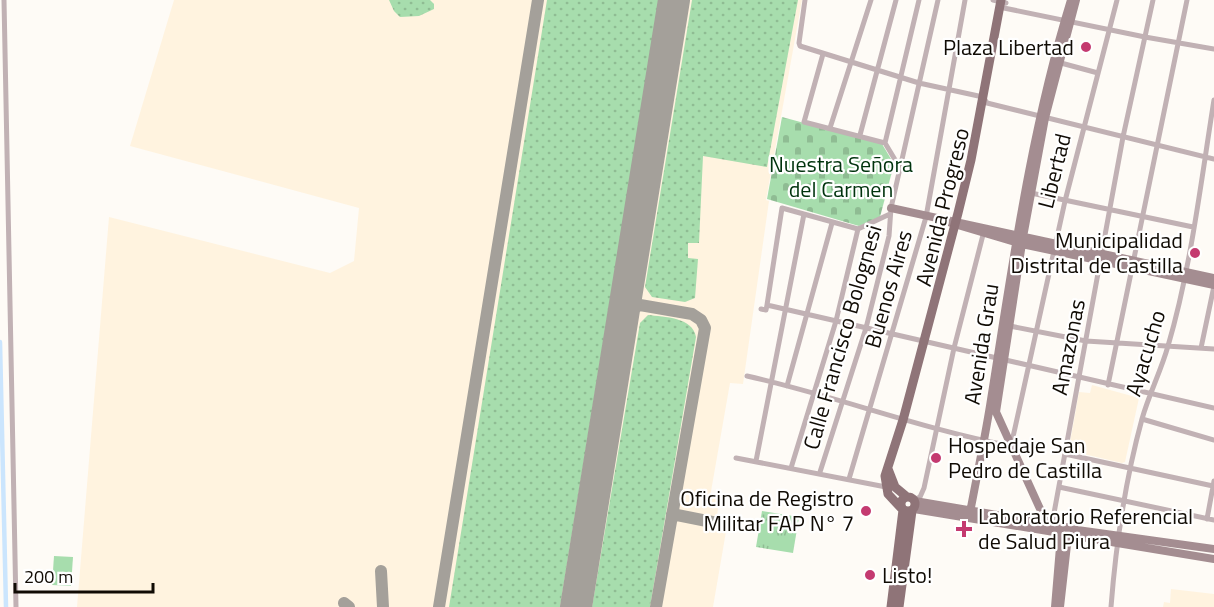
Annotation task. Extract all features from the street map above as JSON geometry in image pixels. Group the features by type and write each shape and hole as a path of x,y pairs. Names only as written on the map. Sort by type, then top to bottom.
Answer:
{"main road":[{"name":"Avenida Progreso","path":"886,487 888,466 903,420 909,412 956,224 985,100 1002,3"},
{"path":"888,466 891,480 910,505 891,607"},
{"path":"886,487 910,505"},
{"path":"899,607 900,568"}],"street":[{"path":"4,0 15,607"},
{"path":"806,0 799,45 919,83 1042,117 1214,159"},
{"path":"830,128 872,0"},
{"path":"860,135 896,0"},
{"path":"885,143 919,0"},
{"name":"Calle Francisco Bolognesi","path":"820,472 866,328 890,236 892,224 890,211 938,0"},
{"name":"Buenos Aires","path":"849,479 926,217 965,0"},
{"name":"Avenida Grau","path":"970,514 1002,358 1011,326 1019,240 1031,193 1042,117 1061,63 1071,0"},
{"name":"Avenida Grau","path":"1011,446 996,412 1019,240 1042,117 1068,21 1076,0"},
{"name":"Libertad","path":"1011,446 1065,201 1117,0"},
{"name":"Amazonas","path":"1049,523 1059,487 1123,137 1153,0"},
{"path":"1108,385 1187,0"},
{"path":"1002,3 1145,38 1214,49"},
{"path":"823,54 804,121 885,143 900,168"},
{"path":"1061,63 1098,72"},
{"name":"Ayacucho","path":"1112,607 1122,502 1142,419 1168,346 1193,227 1214,100"},
{"path":"1031,193 1193,227"},
{"path":"761,309 766,310 767,306 782,208 858,229 890,211 1184,275 1214,278"},
{"path":"756,461 804,214"},
{"path":"788,386 832,223"},
{"path":"791,468 836,321 858,229"},
{"path":"910,505 922,493 954,348 984,231"},
{"path":"1184,275 1214,286 1201,348"},
{"path":"767,306 1214,408"},
{"path":"1011,326 1086,341 1214,349"},
{"path":"747,376 871,408 903,420 1011,446 1049,523"},
{"path":"1142,419 1214,440"},
{"path":"1065,454 1213,484 1207,519"},
{"path":"736,458 820,472 886,487"},
{"path":"1059,487 1214,520"},
{"path":"910,505 1049,523 1065,532"},
{"path":"970,514 1065,532 1214,549"},
{"path":"1054,607 1065,532"},
{"path":"1060,607 1065,532"},
{"path":"1117,539 1214,559"}],"shaded area":[{"path":"174,0 802,0 766,200 769,201 743,384 730,383 710,497 719,499 717,517 728,520 713,607 77,607 109,217 330,273 354,261 359,208 130,146"},
{"path":"1092,385 1139,398 1125,462 1071,451 1069,448 1079,392 1090,393"},
{"path":"1171,589 1214,594 1214,607 1163,607 1164,602 1170,603"}],"green space":[{"path":"389,0 430,0 434,4 434,9 419,16 400,17"},
{"path":"547,0 659,0 560,607 449,607"},
{"path":"692,0 798,0 767,167 703,156 699,243 688,243 688,258 698,259 695,298 685,302 652,297 645,287"},
{"name":"Nuestra Señora del Carmen","path":"782,117 882,144 894,164 880,217 859,226 767,199"},
{"path":"648,315 684,322 694,330 696,337 650,607 592,607 640,323"},
{"path":"762,511 799,517 793,553 756,547"},
{"path":"54,556 73,557 71,586 52,585"}],"waterway":[{"path":"0,342 6,607"}],"taxiway":[{"path":"439,607 538,0"},
{"path":"627,289 632,301 640,305"},
{"path":"624,312 640,305 692,314 701,320 705,328 656,607"},
{"path":"672,514 717,523"},
{"path":"381,571 383,607"},
{"path":"344,603 349,607"}],"runway":[{"path":"576,607 674,0"}],"place":[{"name":"Plaza Libertad","path":"1086,47"},
{"name":"Municipalidad Distrital de Castilla","path":"1195,253"},
{"name":"Hospedaje San Pedro de Castilla","path":"936,458"},
{"name":"Oficina de Registro Militar FAP N° 7","path":"866,511"},
{"name":"Laboratorio Referencial de Salud Piura","path":"964,529"},
{"name":"Listo!","path":"870,575"}]}
